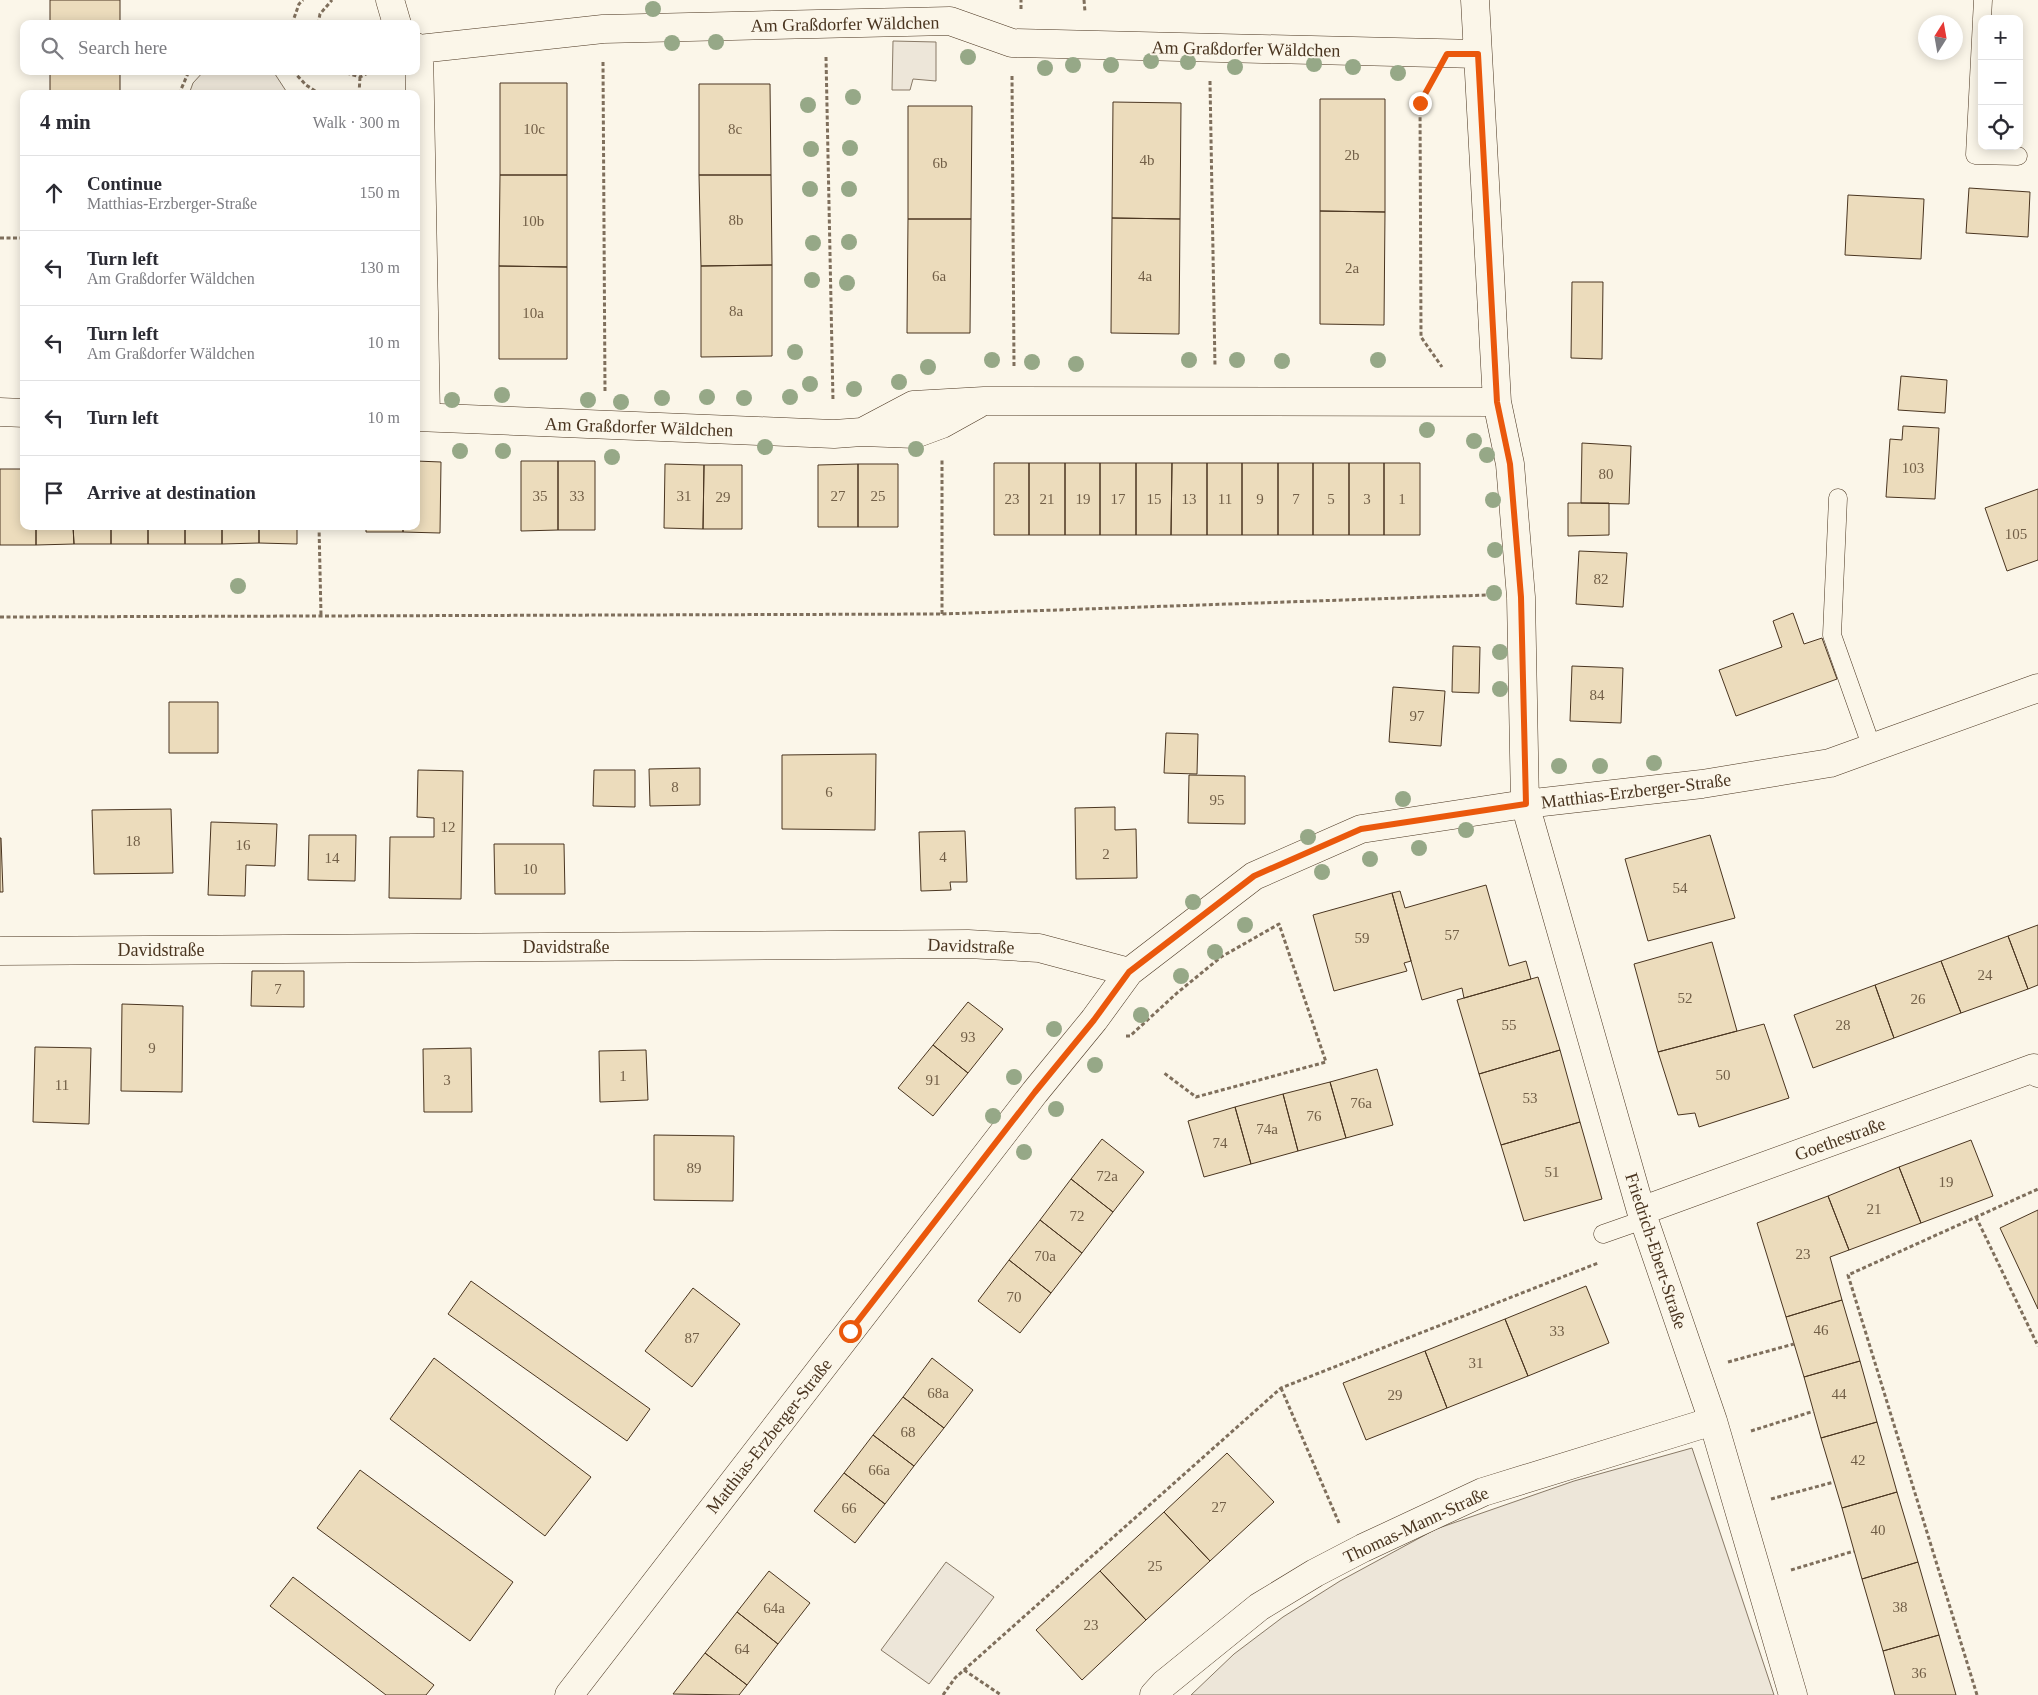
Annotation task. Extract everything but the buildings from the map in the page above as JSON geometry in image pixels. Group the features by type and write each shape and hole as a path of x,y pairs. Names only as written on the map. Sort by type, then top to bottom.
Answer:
{"street":[{"path":"390,0 396,20"},
{"path":"1475,0 1497,402 1510,464 1521,597 1526,804"},
{"name":"Am Graßdorfer Wäldchen","path":"420,48 603,29 950,21 1012,43 1478,54"},
{"path":"418,75 418,90"},
{"path":"420,294 421,417"},
{"name":"Am Graßdorfer Wäldchen","path":"862,432 913,405 984,401 1497,402"},
{"name":"Am Graßdorfer Wäldchen","path":"421,417 834,434 862,432 914,434 942,424 984,401"},
{"path":"0,412 20,412"},
{"name":"Matthias-Erzberger-Straße","path":"569,1695 1035,1092 1094,1020 1129,972 1254,876 1361,829 1526,804 1702,784 1830,763 2038,688"},
{"name":"Friedrich-Ebert-Straße","path":"1526,804 1642,1216 1716,1431 1793,1695"},
{"name":"Davidstraße","path":"0,951 968,944 1039,948 1129,972"},
{"name":"Goethestraße","path":"1642,1216 2034,1068 2038,1073"},
{"name":"Thomas-Mann-Straße","path":"1154,1695 1164,1684 1259,1607 1315,1573 1363,1548 1483,1492 1716,1431"}],"lane":[{"path":"1982,15 1983,0"},
{"path":"1980,60 1975,155 2018,156"},
{"path":"1838,498 1832,636 1872,748"},
{"path":"1603,1234 1642,1216"}],"path":[{"path":"293,20 299,4 303,0"},
{"path":"319,20 320,14 332,0"},
{"path":"826,24 834,434"},
{"path":"603,29 606,426"},
{"path":"1012,43 1014,401"},
{"path":"1209,48 1215,401"},
{"path":"1444,370 1422,337 1420,103 1447,54"},
{"path":"181,90 187,75"},
{"path":"297,75 314,90"},
{"path":"353,75 360,77 364,75"},
{"path":"359,90 360,77"},
{"path":"0,238 20,238"},
{"path":"942,424 942,614"},
{"path":"319,530 321,615"},
{"path":"0,617 942,614 1489,595"},
{"path":"1123,1036 1130,1036 1177,993 1221,957 1280,924 1326,1062 1196,1097 1164,1073"},
{"path":"1977,1695 1848,1275 2038,1189"},
{"path":"1976,1217 2038,1346"},
{"path":"943,1695 964,1670 1281,1388 1599,1263"},
{"path":"1696,1371 1794,1344"},
{"path":"1281,1388 1340,1524"},
{"path":"1716,1431 1814,1411"},
{"path":"1739,1507 1834,1482"},
{"path":"1782,1572 1854,1551"},
{"path":"964,1670 1001,1695"}],"shaded area":[{"path":"893,41 936,42 936,81 913,79 910,90 892,90"},
{"path":"200,75 276,75 285,90 190,90 193,83"},
{"path":"1692,1448 1774,1695 1191,1695 1234,1654 1283,1617 1340,1581 1436,1529 1574,1481"},
{"path":"946,1562 994,1597 929,1684 881,1650"}],"route":[{"path":"850,1331 1035,1092 1094,1020 1129,972 1254,876 1361,829 1526,804 1521,597 1510,464 1497,402 1478,54 1447,54 1420,103"}]}
